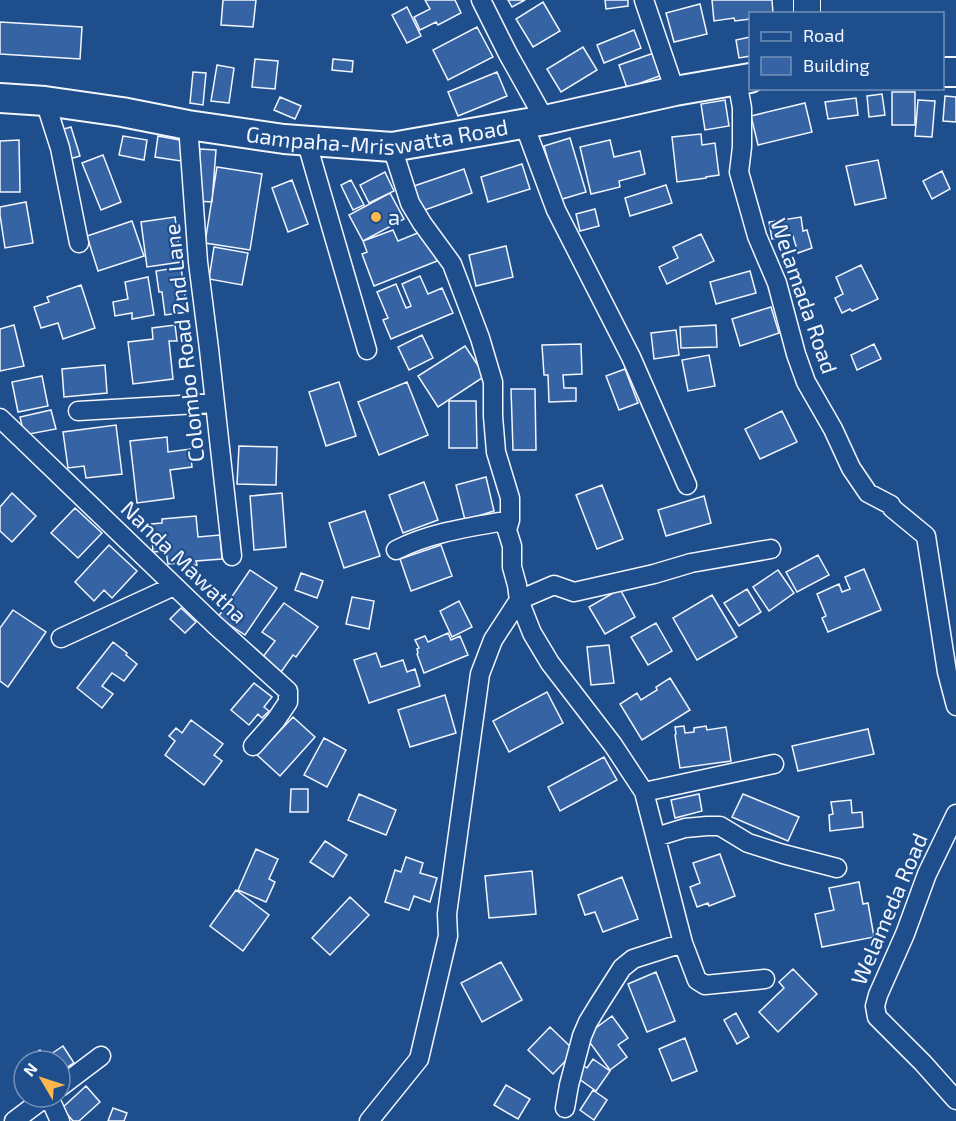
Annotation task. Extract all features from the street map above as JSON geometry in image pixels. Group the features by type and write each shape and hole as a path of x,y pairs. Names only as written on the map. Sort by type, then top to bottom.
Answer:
{"main road":[{"name":"Gampaha-Mriswatta Road","path":"0,98 45,101 122,112 188,125 284,139 392,147 534,122 675,91 744,79"}],"street":[{"path":"481,0 508,54 534,122 556,210 631,357 687,485"},
{"path":"644,0 675,91"},
{"name":"Welamada Road","path":"744,79 739,172 757,236 777,283 796,354 806,382 833,429 851,468 868,493 891,505 926,536 946,672 956,706"},
{"path":"45,101 60,148 79,243"},
{"name":"Colombo Road 2nd Lane","path":"188,125 197,253 232,556"},
{"path":"306,140 367,350"},
{"path":"392,147 410,203 452,264 494,382 493,416 496,452 510,498 510,520 507,530 512,546 512,567 519,600 532,633 550,663 613,745 644,792 683,943 697,980 705,985 765,979"},
{"path":"78,411 215,403"},
{"name":"Nanda Mawatha","path":"0,418 222,632 288,691 288,702 276,720 253,746"},
{"path":"396,550 412,542 446,533 510,520"},
{"path":"369,1121 419,1059 448,936 447,914 480,674 493,640 519,600 554,585 574,592 691,563 771,549"},
{"path":"61,638 174,586"},
{"path":"644,792 774,764"},
{"name":"Welameda Road","path":"956,814 927,874 875,1006 877,1017 956,1100"},
{"path":"656,837 685,828 720,826 748,843 837,868"},
{"path":"565,1108 585,1029 622,968 633,959 683,943"},
{"path":"72,1078 101,1056"},
{"path":"14,1121 31,1109"}],"building":[{"path":"223,0 256,0 253,27 221,25"},
{"path":"425,0 455,0 461,13 438,25 436,22 420,30 414,17 430,9"},
{"path":"508,0 525,0 512,7"},
{"path":"605,0 628,0 628,6 606,9"},
{"path":"712,0 772,0 773,12 749,12 749,19 735,21 734,18 714,21"},
{"path":"543,2 560,31 533,47 516,19"},
{"path":"700,4 707,34 674,42 666,13"},
{"path":"407,7 421,36 407,43 392,15"},
{"path":"0,22 82,27 80,59 0,54"},
{"path":"477,27 493,57 448,80 433,50"},
{"path":"634,30 641,48 604,63 597,45"},
{"path":"749,37 749,56 739,58 736,40"},
{"path":"583,47 597,70 561,92 547,69"},
{"path":"654,53 662,75 627,88 619,65"},
{"path":"255,59 278,61 275,89 252,87"},
{"path":"333,59 353,61 352,72 332,70"},
{"path":"217,65 234,68 229,103 211,101"},
{"path":"193,72 206,73 203,105 190,103"},
{"path":"497,72 507,96 458,116 448,92"},
{"path":"892,92 915,92 915,125 892,125"},
{"path":"882,94 885,115 869,117 867,96"},
{"path":"945,96 956,97 956,122 943,121"},
{"path":"280,97 301,106 295,119 274,110"},
{"path":"856,98 858,115 828,119 825,102"},
{"path":"725,100 729,126 705,130 701,104"},
{"path":"918,100 935,101 932,137 915,136"},
{"path":"805,103 812,132 758,145 751,116"},
{"path":"71,127 80,156 66,160 57,131"},
{"path":"701,134 702,145 715,143 719,175 677,182 672,137"},
{"path":"123,136 147,140 144,160 119,155"},
{"path":"158,136 185,141 181,161 155,157"},
{"path":"570,138 586,192 559,200 544,146"},
{"path":"19,140 20,192 0,192 0,141"},
{"path":"610,140 614,157 640,151 645,174 619,181 620,187 591,194 580,147"},
{"path":"200,149 216,150 212,202 196,201"},
{"path":"103,155 121,202 101,210 82,163"},
{"path":"878,160 886,198 855,205 846,166"},
{"path":"522,164 530,189 488,202 481,177"},
{"path":"217,167 262,174 250,250 205,243"},
{"path":"464,169 472,193 422,211 414,186"},
{"path":"942,171 950,189 932,199 923,181"},
{"path":"385,172 394,191 369,203 360,185"},
{"path":"292,180 308,224 288,232 272,188"},
{"path":"351,180 364,205 353,210 341,185"},
{"path":"666,185 672,203 630,216 625,198"},
{"name":"a","path":"390,193 404,219 363,241 349,215"},
{"path":"26,202 33,243 5,248 0,207"},
{"path":"595,209 599,226 580,231 576,214"},
{"path":"175,217 181,262 147,267 141,222"},
{"path":"801,217 803,231 807,230 812,248 798,253 793,236 772,239 769,222"},
{"path":"132,221 144,256 98,271 87,236"},
{"path":"393,230 398,241 425,230 437,261 374,286 362,254 367,252 363,241"},
{"path":"701,234 714,261 667,284 659,267 678,258 673,247"},
{"path":"506,246 513,277 476,286 469,255"},
{"path":"214,247 248,253 242,285 209,279"},
{"path":"861,265 878,299 842,313 835,298 843,294 836,277"},
{"path":"181,267 187,312 165,315 156,271"},
{"path":"750,271 756,293 716,304 710,282"},
{"path":"420,276 428,294 442,288 453,313 391,339 383,320 388,318 377,292 396,284 406,308 411,306 402,284"},
{"path":"148,277 154,315 132,319 132,313 115,316 113,302 128,299 125,282"},
{"path":"81,285 95,328 63,339 58,323 41,328 34,307 49,302 47,297"},
{"path":"771,307 779,333 740,346 732,319"},
{"path":"14,325 24,366 0,371 0,329"},
{"path":"175,325 177,341 169,341 173,379 133,384 128,342 153,339 152,328"},
{"path":"716,325 717,347 681,348 680,327"},
{"path":"676,330 679,355 654,359 651,333"},
{"path":"422,335 433,358 409,370 398,347"},
{"path":"581,344 582,374 563,375 564,388 576,388 576,401 549,402 548,375 544,375 542,345"},
{"path":"874,344 881,359 857,370 851,355"},
{"path":"465,346 485,376 438,407 418,376"},
{"path":"709,355 715,386 688,391 682,360"},
{"path":"105,365 107,393 64,397 62,369"},
{"path":"625,369 638,403 619,410 606,376"},
{"path":"42,376 48,406 18,412 12,382"},
{"path":"339,382 356,436 326,446 309,392"},
{"path":"407,382 428,435 379,455 358,402"},
{"path":"511,389 535,389 536,450 513,450"},
{"path":"449,401 476,401 477,448 449,448"},
{"path":"51,410 56,429 24,435 20,417"},
{"path":"782,411 797,442 760,459 745,429"},
{"path":"116,425 122,474 86,478 84,466 68,468 63,432"},
{"path":"167,437 168,452 190,449 192,467 170,470 174,498 137,503 130,441"},
{"path":"239,446 277,447 276,485 237,484"},
{"path":"486,477 494,511 465,520 456,485"},
{"path":"424,482 438,520 403,533 389,495"},
{"path":"602,485 623,539 597,549 576,495"},
{"path":"12,493 36,516 12,542 0,531 0,507"},
{"path":"282,493 286,547 254,550 250,496"},
{"path":"704,496 711,523 666,536 658,510"},
{"path":"75,508 102,533 78,558 51,533"},
{"path":"365,511 380,556 344,568 329,523"},
{"path":"196,516 198,537 220,535 222,559 196,561 197,565 182,566 181,563 168,564 166,551 153,552 151,524 162,523 162,519"},
{"path":"109,545 137,571 112,598 104,590 94,601 75,582"},
{"path":"441,545 452,576 411,591 400,559"},
{"path":"818,555 829,575 797,592 786,572"},
{"path":"864,569 881,610 828,632 822,618 826,616 817,594 839,584 842,592 850,589 845,577"},
{"path":"250,570 277,588 245,635 218,617"},
{"path":"778,570 794,593 769,611 753,587"},
{"path":"301,573 323,581 317,598 295,590"},
{"path":"620,589 635,617 605,634 589,607"},
{"path":"747,589 761,612 739,626 724,603"},
{"path":"712,595 737,637 697,660 673,618"},
{"path":"352,597 374,601 369,629 346,624"},
{"path":"459,601 472,627 452,637 440,611"},
{"path":"284,603 318,627 296,657 293,655 281,672 262,658 275,641 262,632"},
{"path":"181,608 196,622 185,633 170,619"},
{"path":"13,610 46,632 8,687 0,681 0,628"},
{"path":"656,623 672,651 648,665 631,637"},
{"path":"448,633 451,640 460,636 468,655 424,673 415,640 425,636 428,642"},
{"path":"113,642 137,664 124,681 112,673 102,686 113,694 102,708 77,688"},
{"path":"609,645 614,683 591,685 587,647"},
{"path":"376,653 381,667 403,660 407,672 415,669 420,686 369,703 354,660"},
{"path":"670,678 690,710 642,740 620,704 637,693 641,700"},
{"path":"254,683 272,697 264,707 269,711 262,718 258,714 249,725 231,710"},
{"path":"547,692 563,723 509,752 493,721"},
{"path":"445,695 456,733 410,747 398,710"},
{"path":"293,717 315,737 280,776 257,755"},
{"path":"191,720 223,744 214,755 222,761 204,785 165,755 175,741 169,736 176,728 182,733"},
{"path":"684,726 685,733 694,732 694,728 706,726 707,730 726,727 731,761 680,768 675,727"},
{"path":"868,729 874,754 798,771 792,746"},
{"path":"324,738 346,750 327,787 304,775"},
{"path":"604,757 617,780 560,811 548,787"},
{"path":"291,789 308,789 308,812 290,812"},
{"path":"359,794 396,810 386,835 348,820"},
{"path":"699,794 702,811 675,818 671,800"},
{"path":"743,794 799,817 788,841 732,817"},
{"path":"851,800 852,813 862,812 863,827 830,831 829,815 833,814 831,802"},
{"path":"325,841 347,855 333,877 310,862"},
{"path":"256,849 278,859 269,879 275,882 266,902 238,890"},
{"path":"720,854 735,896 709,906 708,903 697,907 690,887 700,883 693,863"},
{"path":"406,857 423,863 420,873 437,878 430,902 414,896 409,910 385,902 395,870 401,872"},
{"path":"532,871 536,914 489,918 485,876"},
{"path":"622,877 638,919 603,932 595,912 585,915 578,895"},
{"path":"859,882 863,904 868,903 874,937 822,947 815,914 834,910 829,888"},
{"path":"236,890 269,915 243,951 210,926"},
{"path":"350,897 369,915 330,955 312,938"},
{"path":"501,962 522,1000 482,1022 461,983"},
{"path":"793,969 817,994 778,1032 759,1012 784,988 779,982"},
{"path":"656,972 675,1021 647,1032 628,984"},
{"path":"736,1013 749,1037 737,1044 724,1020"},
{"path":"612,1016 628,1038 618,1045 627,1057 610,1070 585,1036"},
{"path":"550,1027 575,1051 553,1074 528,1050"},
{"path":"685,1038 697,1071 672,1081 659,1049"},
{"path":"593,1059 610,1071 596,1091 575,1076 583,1065 587,1068"},
{"path":"506,1085 530,1099 518,1119 494,1105"},
{"path":"86,1086 100,1102 79,1121 73,1121 63,1109 72,1109 72,1099"},
{"path":"593,1090 607,1100 594,1120 580,1110"},
{"path":"113,1108 127,1113 124,1121 108,1121"}],"place":[{"name":"a","path":"376,217"}]}
